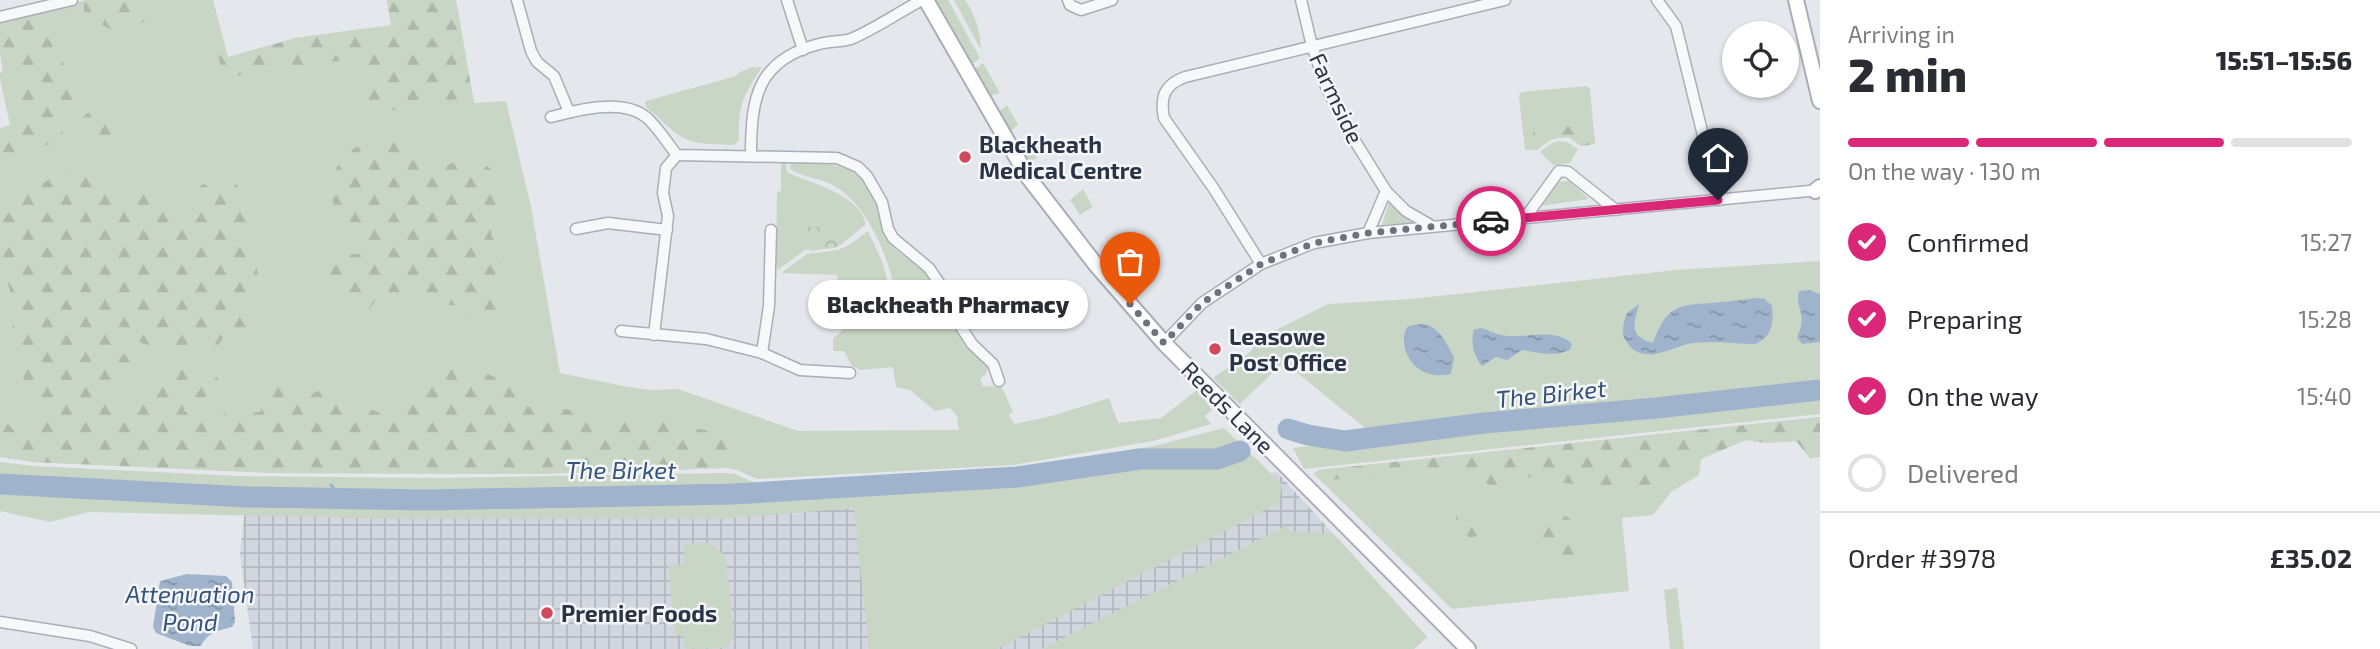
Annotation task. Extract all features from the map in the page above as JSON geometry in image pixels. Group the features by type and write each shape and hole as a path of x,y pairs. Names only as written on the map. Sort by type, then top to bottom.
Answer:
{"street":[{"path":"0,17 72,0"},
{"path":"517,0 531,51 537,62 554,76 569,112"},
{"path":"787,0 803,50"},
{"path":"751,155 751,125 757,91 774,66 803,50 849,39 924,0"},
{"name":"Reeds Lane","path":"924,0 1042,198 1164,343 1468,649"},
{"path":"1068,0 1070,5 1081,10 1112,0"},
{"name":"Farmside","path":"1301,0 1312,46 1326,87 1350,133 1386,191 1406,211 1433,227"},
{"path":"1261,264 1214,189 1164,118 1161,105 1163,93 1172,82 1506,0"},
{"path":"1796,0 1816,65 1820,101"},
{"path":"1661,2 1676,26 1718,200"},
{"path":"551,117 601,107 618,107 645,116 677,155"},
{"path":"677,155 837,158 858,167 867,176 882,202 893,237 929,268 944,290 958,322 972,344 993,364 999,381"},
{"path":"654,335 667,230 668,216 663,193 666,169 677,155"},
{"path":"1525,218 1559,172 1568,172 1616,210"},
{"path":"1164,343 1202,303 1261,264 1314,243 1368,233 1818,189"},
{"path":"1368,233 1386,191"},
{"path":"576,229 608,223 667,230"},
{"path":"762,353 769,306 771,230"},
{"path":"621,331 706,339 762,353 800,370 850,373"},
{"path":"0,622 90,636 131,649"}],"shaded area":[{"path":"1277,472 1427,637 1414,649 253,649 240,555 244,515 391,519 723,519 825,509 1205,487"}],"green space":[{"path":"87,0 213,0 228,57 296,38 391,25 387,0 456,0 474,103 506,101 531,207 560,373 650,390 678,389 798,431 959,430 957,416 950,408 935,411 910,390 896,387 893,367 860,370 852,366 844,351 833,351 833,338 842,331 837,275 781,273 807,254 838,250 868,231 883,264 891,295 895,294 882,248 855,203 831,184 790,169 791,162 817,163 842,167 853,172 871,189 886,238 931,279 949,323 954,324 965,344 988,368 980,379 983,387 1002,388 1013,412 1009,415 1014,424 1052,416 1109,398 1118,423 1161,418 1197,390 1212,410 1205,416 1211,424 1153,441 1013,465 757,479 727,468 532,474 274,473 33,462 0,457 0,128 10,125 0,79 0,73 3,72 0,21"},
{"path":"87,0 143,0 146,12 154,18 117,33 84,15 84,1"},
{"path":"387,0 456,0 474,103 460,99 392,110 370,104 355,58 231,76 221,66 218,57 226,52 228,57 296,38 361,29 372,53 383,52 391,25"},
{"path":"935,0 948,0 980,58 971,65"},
{"path":"954,0 965,0 972,12 981,50"},
{"path":"22,17 37,20 36,31 48,35 55,45 46,55 50,59 57,52 67,75 75,81 77,94 75,101 55,114 58,124 63,126 63,133 58,141 10,159 0,157 0,132 12,131 19,123 14,103 21,93 25,73 19,67 3,72 0,21"},
{"path":"983,63 1000,93 988,96 975,69"},
{"path":"753,67 762,67 743,101 739,140 734,145 693,142 686,139 678,135 645,104 646,101 736,76"},
{"path":"1587,86 1590,89 1595,144 1581,146 1569,137 1564,137 1548,141 1538,150 1525,150 1519,96 1521,92"},
{"path":"112,102 117,121 108,139 79,141 75,127 86,114"},
{"path":"1007,105 1018,125 1009,132 999,112"},
{"path":"1551,122 1594,133 1595,144 1581,146 1569,137 1554,138 1541,146 1532,136 1535,125"},
{"path":"415,135 421,146 417,158 424,173 472,156 491,169 500,214 491,235 504,255 506,272 501,308 479,321 469,317 464,307 400,298 387,291 375,301 363,319 351,312 327,284 327,268 338,257 368,252 371,243 333,204 332,184 337,166 348,163 352,150 367,143"},
{"path":"1026,138 1037,158 1028,163 1018,145"},
{"path":"1559,141 1567,142 1578,149 1570,163 1553,165 1540,152"},
{"path":"786,162 787,172 832,191 854,204 866,224 844,242 805,250 778,270 777,192 781,191 781,163"},
{"path":"79,167 84,173 112,182 119,199 150,189 165,197 184,218 201,185 222,180 235,183 248,201 247,234 256,260 259,285 243,308 247,327 230,329 217,346 199,348 189,338 188,346 163,349 149,346 127,335 113,347 126,356 133,366 107,395 117,406 135,404 164,385 172,366 184,365 196,377 213,372 219,380 211,393 183,410 203,424 226,413 260,412 269,385 292,385 309,394 334,387 358,405 383,414 406,411 453,361 495,377 520,380 528,396 528,407 651,418 718,432 735,457 727,468 532,474 274,473 33,462 0,457 0,414 14,431 28,424 36,426 40,420 7,337 12,328 14,307 0,254 0,220 47,181"},
{"path":"1569,181 1589,199 1540,206 1557,182"},
{"path":"1083,189 1093,207 1080,215 1070,200"},
{"path":"1389,202 1412,223 1382,225"},
{"path":"805,227 829,227 846,232 843,244 810,251"},
{"path":"1820,261 1820,414 1304,469 1293,448 1370,439 1371,433 1284,362 1240,404 1213,378 1250,352 1260,338 1328,304 1411,299 1676,270"},
{"path":"1820,417 1820,457 1810,458 1796,441 1766,443 1746,440 1701,459 1699,475 1671,492 1653,515 1622,518 1629,591 1452,609 1314,474 1319,470"},
{"path":"1820,417 1820,457 1810,458 1796,441 1766,443 1746,440 1662,475 1644,489 1597,488 1529,477 1496,491 1466,467 1321,481 1314,474 1319,470"},
{"path":"1224,428 1282,484 1279,503 997,649 869,649 854,508 723,519 391,519 89,512 50,522 0,511 0,462 239,476 438,478 724,473 735,474 755,483 1012,469 1154,446"},
{"path":"1456,512 1470,512 1471,520 1480,535 1470,538 1463,533 1457,525"},
{"path":"1550,512 1564,515 1577,526 1583,545 1577,555 1563,556 1556,562 1539,558 1537,533 1541,522"},
{"path":"1286,526 1289,531 1334,534 1427,637 1414,649 1041,649"},
{"path":"708,542 721,552 726,560 734,636 727,648 687,649 683,645 683,635 675,635 668,565 685,564 683,545"},
{"path":"1677,588 1684,649 1670,649 1664,590"}],"water":[{"path":"1809,290 1820,294 1820,342 1802,344 1797,337 1802,322 1798,297 1799,291"},
{"path":"1765,299 1772,306 1773,318 1771,329 1765,338 1755,344 1702,342 1660,353 1643,354 1635,351 1624,337 1623,325 1627,313 1639,304 1636,333 1653,343 1662,322 1680,307"},
{"path":"1422,324 1437,331 1448,346 1454,357 1451,374 1431,374 1415,366 1410,359 1404,341 1405,331 1408,326"},
{"path":"1481,328 1510,336 1557,336 1572,344 1570,350 1558,353 1522,350 1507,360 1496,357 1482,366 1475,354 1472,339 1474,330"},
{"name":"Attenuation Pond","path":"187,574 226,576 232,582 235,622 232,627 210,635 201,646 190,646 156,633 153,627 160,581"}],"waterway":[{"name":"The Birket","path":"1288,429 1345,441 1484,423 1820,390"},
{"name":"The Birket","path":"0,484 248,497 427,500 733,494 1017,477 1140,459 1217,459 1240,451"},
{"path":"331,485 342,499"}],"way so far":[{"path":"1130,304 1164,343 1202,303 1261,264 1314,243 1368,233 1491,221"}],"place":[{"name":"Blackheath Medical Centre","path":"965,157"},
{"name":"Blackheath Pharmacy","path":"1130,304"},
{"name":"Leasowe Post Office","path":"1215,349"},
{"name":"Premier Foods","path":"547,613"}],"route":[{"path":"1491,221 1718,200"}]}
